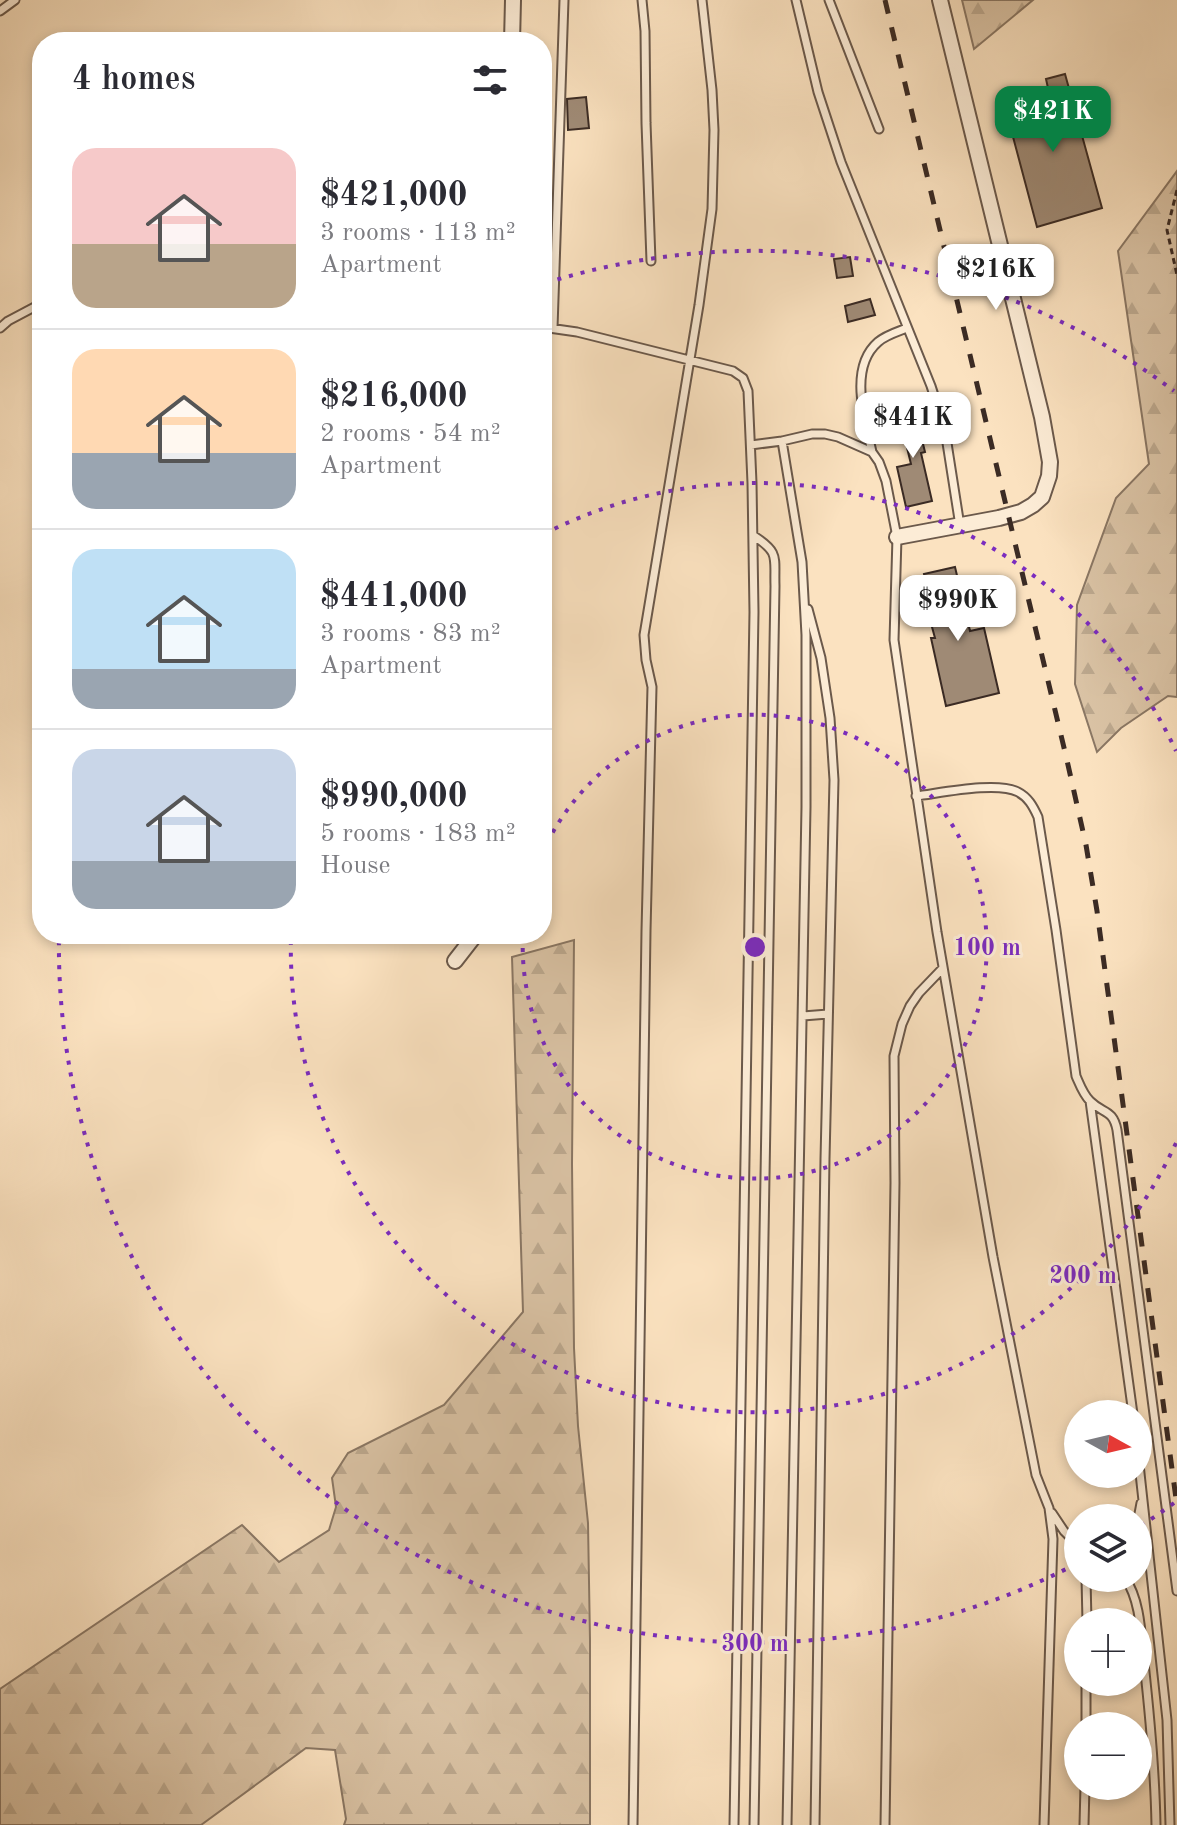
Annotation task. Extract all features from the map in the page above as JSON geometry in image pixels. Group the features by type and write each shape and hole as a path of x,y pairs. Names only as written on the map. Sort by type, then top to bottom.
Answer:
{"street":[{"path":"512,32 513,0"},
{"path":"897,537 1008,516 1033,505 1042,497 1049,476 1050,462 1042,417 940,0"},
{"path":"455,961 468,944"}],"lane":[{"path":"0,11 15,0"},
{"path":"564,0 553,328 733,371 743,378 748,391 754,536 754,673 734,1825"},
{"path":"642,0 651,261"},
{"path":"633,1825 652,687 644,635 712,209 714,130 702,0"},
{"path":"798,0 818,92 841,162 941,417 960,526"},
{"path":"829,0 879,129"},
{"path":"0,328 32,308"},
{"path":"907,328 877,343 864,362 861,376 872,452 886,481 897,537 894,640 943,968 993,1257 1036,1475 1049,1508 1064,1530"},
{"path":"751,445 825,434 872,452"},
{"path":"782,441 800,548 806,635 803,1016 787,1825"},
{"path":"754,536 774,554 775,586 754,1825"},
{"path":"804,596 821,658 830,718 834,780 815,1825"},
{"path":"916,796 989,787 1007,788 1020,793 1033,806 1038,817 1074,1066 1081,1088 1090,1101 1109,1113 1117,1130 1177,1591"},
{"path":"885,1825 895,1183 894,1056 910,1006 943,968"},
{"path":"803,1016 828,1014"},
{"path":"1090,1101 1131,1400"},
{"path":"1142,1488 1167,1720 1170,1825"},
{"path":"1044,1825 1053,1539 1049,1508"},
{"path":"1132,1592 1140,1624 1150,1717 1156,1825"},
{"path":"1084,1825 1085,1800"}],"path":[{"path":"1177,190 1167,230 1177,275"}],"green space":[{"path":"962,0 1033,0 974,49"},
{"path":"1177,171 1177,697 1168,696 1121,728 1097,752 1075,684 1077,605 1116,498 1149,464 1118,251"},
{"path":"574,940 574,1348 588,1523 590,1825 344,1825 346,1819 335,1750 306,1748 201,1825 0,1825 0,1689 242,1525 279,1562 329,1530 336,1507 332,1478 348,1453 444,1405 523,1312 512,957"}],"building":[{"path":"1065,74 1102,208 1037,227 1004,103 1048,88 1046,79"},
{"path":"586,97 589,128 568,130 567,99"},
{"path":"850,257 853,276 837,278 834,259"},
{"path":"870,299 875,315 848,322 845,306"},
{"path":"913,403 925,452 921,453 932,501 906,507 897,467 911,464 897,407"},
{"path":"955,567 970,631 984,628 999,693 946,706 931,638 935,638 929,616 934,615 924,574"}],"railway":[{"path":"885,0 1086,845 1177,1506"}]}
